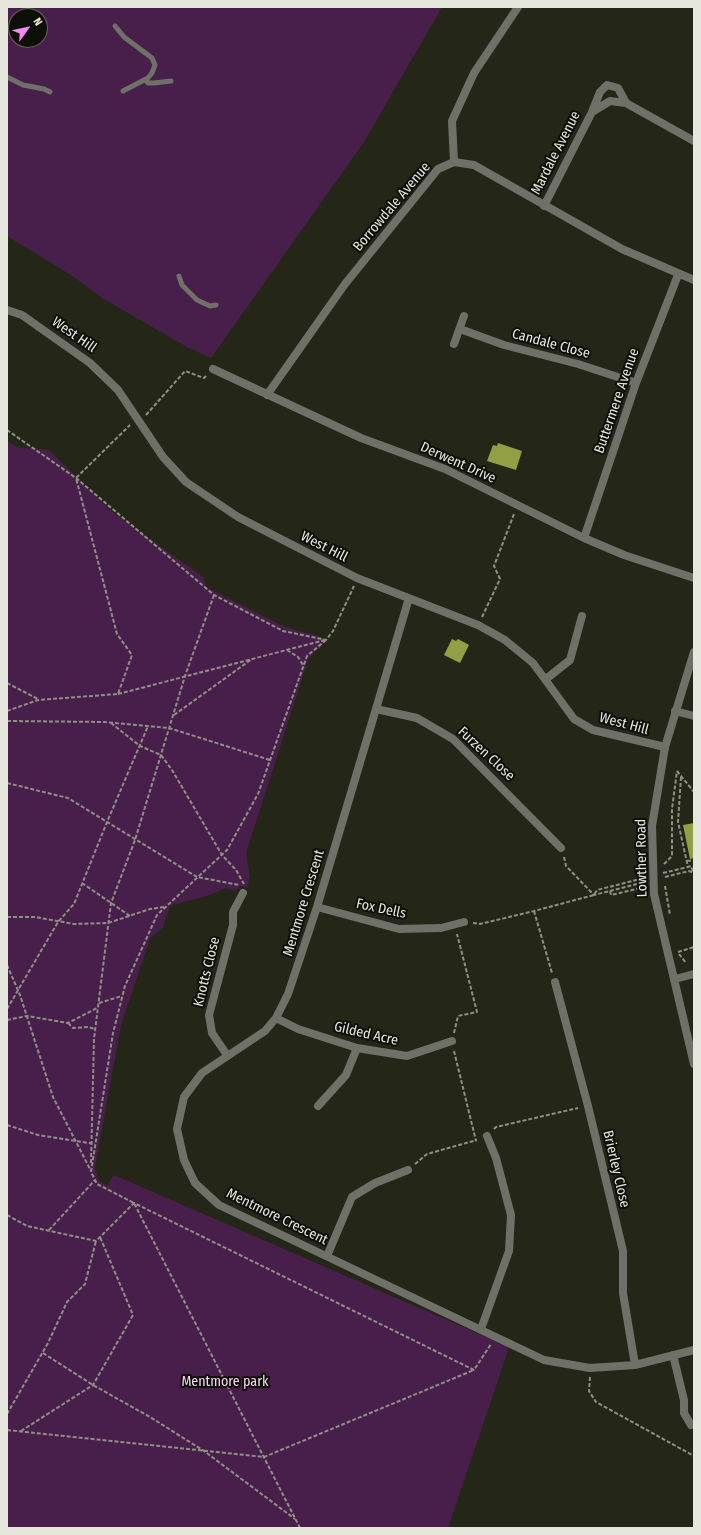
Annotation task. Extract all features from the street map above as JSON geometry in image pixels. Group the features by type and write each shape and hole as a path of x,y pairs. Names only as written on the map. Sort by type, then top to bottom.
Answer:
{"street":[{"path":"518,7 474,73 452,121 454,162 474,165 622,249 678,275 694,280"},
{"name":"Mardale Avenue","path":"544,206 592,112 600,92 607,85 618,88 626,103"},
{"name":"Mardale Avenue","path":"592,112 610,101 626,103 694,141"},
{"name":"Borrowdale Avenue","path":"267,395 350,278 438,169 454,162"},
{"name":"Buttermere Avenue","path":"584,538 636,383 678,275"},
{"name":"West Hill","path":"7,310 22,315 90,362 118,390 163,457 186,482 238,517 357,578 478,625 510,645 533,663 574,719 593,730 665,747"},
{"path":"454,344 464,316"},
{"name":"Candale Close","path":"460,329 504,345 578,364 636,383"},
{"name":"Derwent Drive","path":"213,369 361,438 445,469 584,538 624,555 694,578"},
{"name":"Mentmore Crescent","path":"409,598 317,907 288,994 276,1018 264,1031 202,1073 184,1097 177,1129 184,1160 195,1183 219,1205 544,1360 590,1368 635,1365 694,1350"},
{"path":"546,679 570,660 582,616"},
{"name":"Lowther Road","path":"694,652 665,747 652,826 654,894 668,960 675,979 676,991 694,1064"},
{"name":"Furzen Close","path":"376,709 417,718 453,738 561,848"},
{"path":"675,711 694,716"},
{"name":"Knotts Close","path":"227,1056 212,1033 209,1015 233,925 232,912 242,893"},
{"name":"Fox Dells","path":"317,907 399,929 441,928 464,922"},
{"path":"675,979 694,974"},
{"name":"Brierley Close","path":"555,982 588,1106 623,1251 623,1293 635,1365"},
{"name":"Gilded Acre","path":"276,1018 298,1029 357,1048 407,1056 452,1041"},
{"path":"318,1106 346,1075 357,1048"},
{"path":"480,1329 509,1251 511,1215 496,1158 487,1136"},
{"path":"327,1256 352,1196 375,1183 408,1170"},
{"path":"673,1355 684,1400 684,1413 691,1425"}],"lane":[{"path":"115,26 124,37 152,58 155,65 152,73 146,80 123,91"},
{"path":"7,77 23,86 44,89 50,92"},
{"path":"146,80 154,83 171,81"},
{"path":"179,276 182,285 197,300 210,306 216,306"}],"path":[{"path":"76,478 127,426 139,422 185,371 204,378 213,369"},
{"path":"7,430 76,478 214,595 283,631 326,640"},
{"path":"76,478 117,634 132,655 118,694"},
{"path":"478,625 500,579 494,566 517,505"},
{"path":"91,1172 113,1033 125,986 157,915 227,850 258,794 307,656 326,640 333,631 352,590"},
{"path":"91,1172 95,1029 111,902 135,840 185,676 214,595"},
{"path":"7,711 38,700 118,694 326,640"},
{"path":"287,650 298,657 304,665"},
{"path":"173,715 253,658"},
{"path":"7,683 38,700"},
{"path":"7,722 110,722 169,728 270,760"},
{"path":"7,784 68,798 197,877 244,886 236,870 222,855 172,770 161,755 140,746 110,722"},
{"path":"7,1008 58,922 74,904 106,822 148,726"},
{"path":"671,921 663,881 663,873 664,863 672,856 672,808 677,771 694,792"},
{"path":"681,777 678,822 688,867"},
{"path":"561,848 566,866 594,895"},
{"path":"687,861 694,860"},
{"path":"663,873 691,866 694,872 665,877"},
{"path":"594,895 597,890 644,878"},
{"path":"82,883 130,916"},
{"path":"476,1141 452,1041 458,1016 477,1012 457,933 464,922 480,924 641,883"},
{"path":"610,891 612,895 646,887"},
{"path":"7,917 35,917 74,924 108,923 150,909 165,907"},
{"path":"534,911 555,982"},
{"path":"686,963 677,952 694,947"},
{"path":"7,965 27,1016 53,1097 97,1184 474,1370"},
{"path":"98,1003 122,996"},
{"path":"68,1023 98,1008"},
{"path":"7,1020 27,1016 68,1023 73,1028 88,1027 95,1029"},
{"path":"408,1170 427,1154 476,1141 487,1136 496,1127 588,1106"},
{"path":"7,1125 38,1135 95,1144"},
{"path":"49,1230 95,1180"},
{"path":"7,1414 43,1353 67,1302 85,1284 96,1241 134,1202"},
{"path":"134,1202 300,1528"},
{"path":"7,1215 27,1226 96,1241"},
{"path":"20,1431 93,1385 133,1315 100,1237"},
{"path":"7,1430 264,1457 474,1370 496,1336"},
{"path":"43,1353 93,1385 150,1417 204,1451 296,1520"},
{"path":"590,1368 589,1391 596,1402 694,1456"}],"green space":[{"path":"7,7 442,7 364,142 211,358 187,347 102,298 74,277 7,236"},
{"name":"Mentmore park","path":"7,441 17,447 49,450 111,511 203,577 206,587 283,626 324,638 325,642 309,657 246,853 250,876 247,888 241,886 234,891 225,888 210,895 170,906 163,927 150,939 121,1025 95,1167 98,1180 107,1186 114,1175 509,1347 448,1528 7,1528"}],"building":[{"path":"498,443 522,451 516,470 487,461 493,445 497,446"},
{"path":"452,639 456,641 458,639 469,645 460,663 444,655"},
{"path":"694,823 694,858 690,859 683,825"}]}
